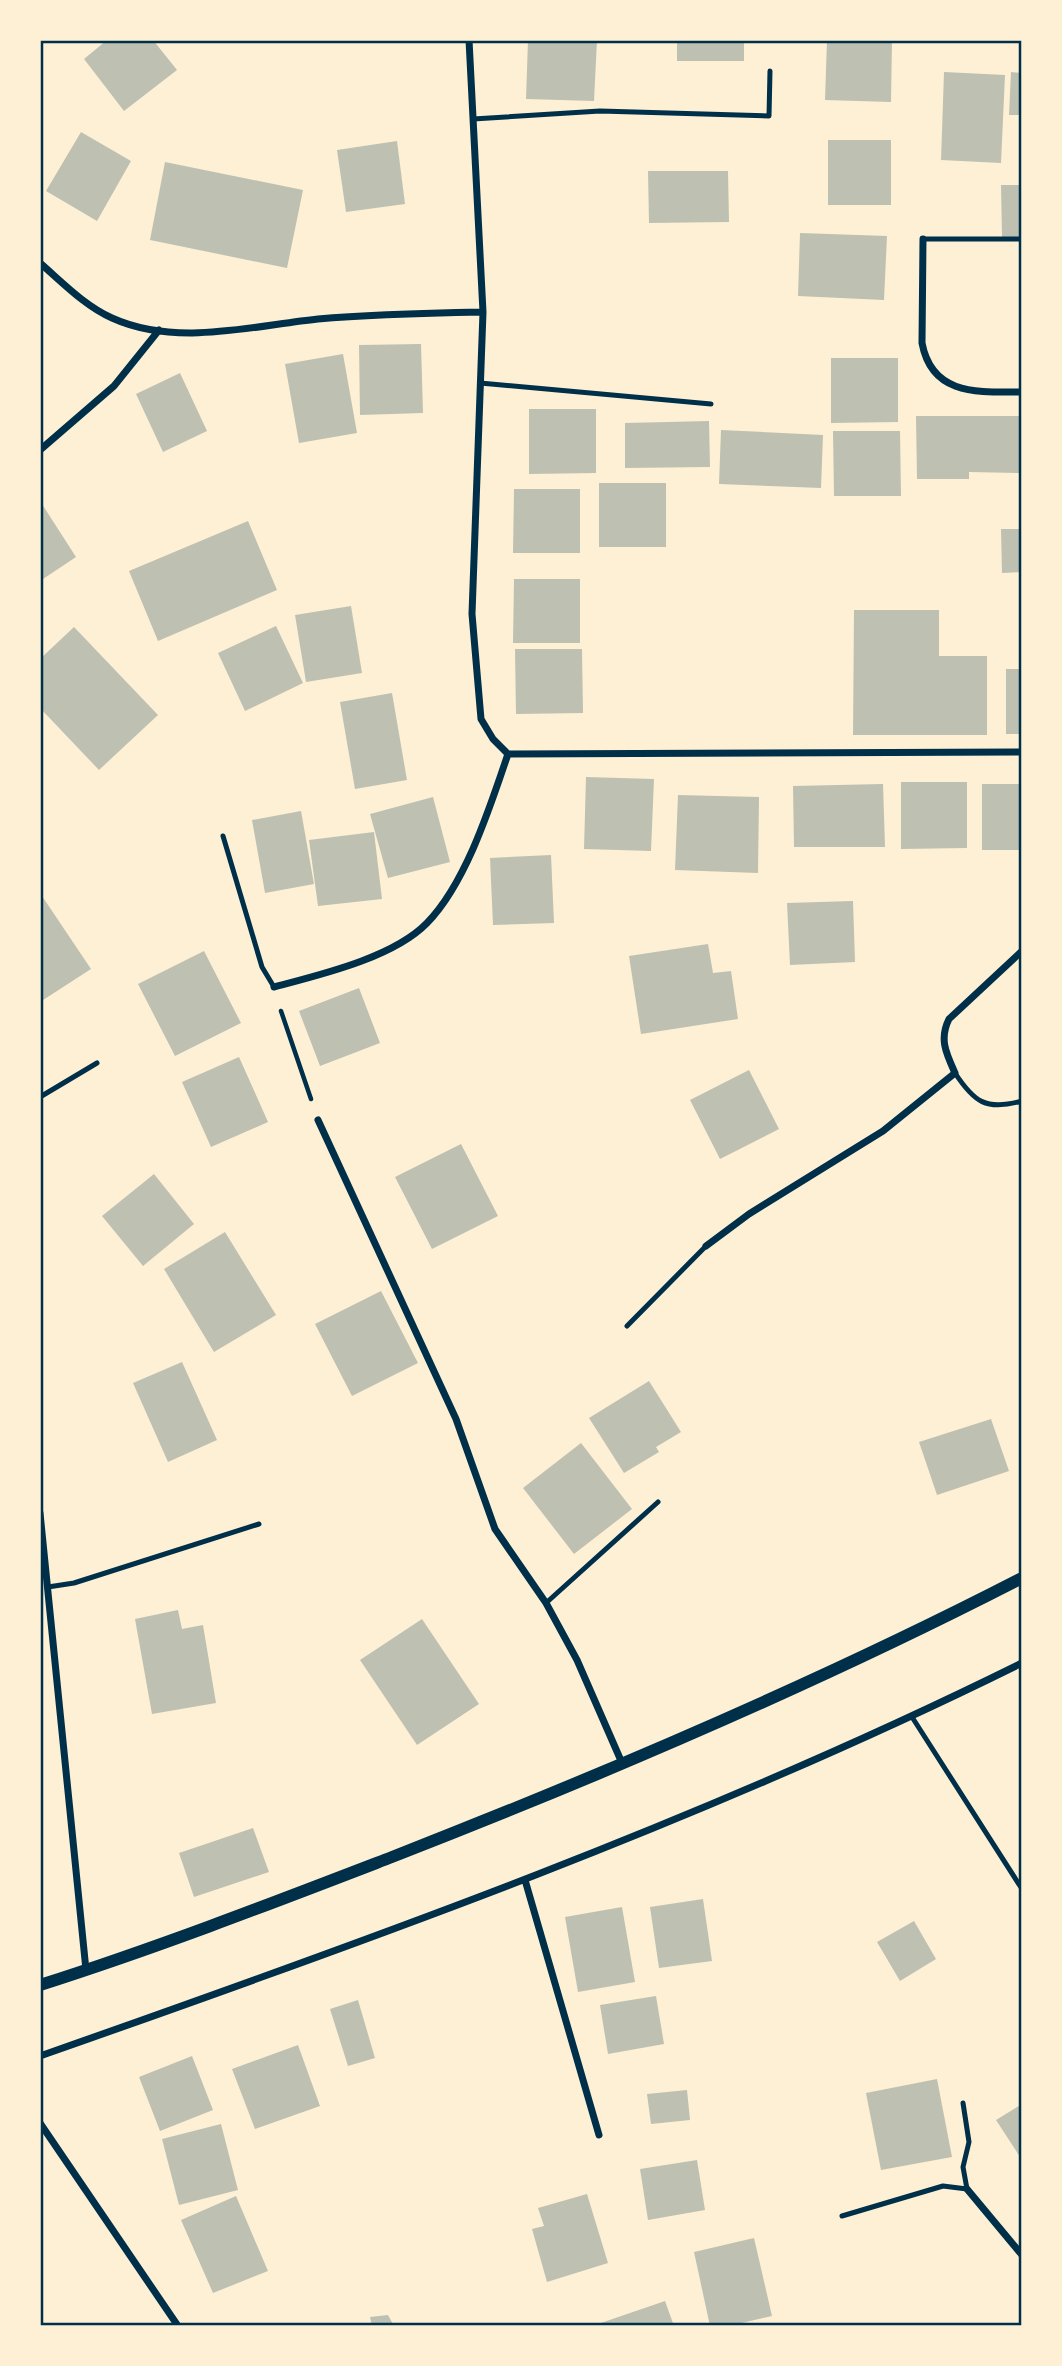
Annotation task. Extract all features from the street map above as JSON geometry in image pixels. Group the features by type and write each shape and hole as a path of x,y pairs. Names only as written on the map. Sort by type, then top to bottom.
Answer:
{"street":[{"path":"470,40 484,312 472,614 481,719 493,739 508,754 1022,752"},
{"path":"923,239 922,343 925,360 939,377 956,387 977,392 1022,392"},
{"path":"40,263 83,300 113,319 159,330 198,333 320,319 484,312"},
{"path":"40,450 114,386 159,330"},
{"path":"274,988 345,968 392,946 426,924 454,886 508,754"},
{"path":"706,1246 749,1214 883,1131 955,1073 945,1051 942,1032 948,1019 1022,951"},
{"path":"318,1120 456,1419 495,1529 546,1603 577,1660 622,1763"},
{"path":"40,1513 86,1970"},
{"path":"40,1985 306,1890 622,1763 877,1648 1022,1578"},
{"path":"40,2056 525,1880 684,1817 912,1717 1022,1663"},
{"path":"525,1880 599,2136"},
{"path":"40,2123 178,2326"},
{"path":"967,2189 1022,2255"}],"lane":[{"path":"473,119 600,111 769,116 769,71"},
{"path":"923,239 1022,239"},
{"path":"480,383 711,404"},
{"path":"223,836 262,967 274,988"},
{"path":"40,1097 97,1063"},
{"path":"955,1073 970,1097 992,1106 1022,1101"},
{"path":"627,1326 706,1246"},
{"path":"546,1603 658,1502"},
{"path":"48,1587 74,1583 259,1524"},
{"path":"40,1608 51,1607"},
{"path":"912,1717 1022,1889"},
{"path":"842,2216 943,2186 967,2189 963,2167 969,2142 963,2102"}],"path":[{"path":"274,988 318,1120"}],"building":[{"path":"107,40 153,40 177,70 124,111 84,59"},
{"path":"528,40 597,40 594,101 526,99"},
{"path":"677,40 744,40 744,61 677,61"},
{"path":"827,40 892,40 891,102 825,100"},
{"path":"944,72 1005,75 1001,163 941,160"},
{"path":"1011,72 1022,73 1022,115 1009,115"},
{"path":"81,132 131,161 97,221 46,191"},
{"path":"828,140 891,140 891,205 828,205"},
{"path":"397,141 405,204 346,212 337,150"},
{"path":"165,162 303,190 287,268 150,240"},
{"path":"648,171 728,171 729,222 649,223"},
{"path":"1001,185 1022,185 1022,237 1002,237"},
{"path":"800,233 887,236 884,300 798,296"},
{"path":"421,344 423,413 360,415 359,345"},
{"path":"343,354 357,433 299,443 285,364"},
{"path":"831,358 898,358 898,422 831,423"},
{"path":"180,373 207,431 163,452 136,394"},
{"path":"529,409 596,409 596,473 529,474"},
{"path":"916,416 1022,416 1022,473 969,472 969,479 917,479"},
{"path":"709,421 710,467 625,468 625,423"},
{"path":"721,430 823,435 821,488 719,484"},
{"path":"833,431 900,431 901,496 834,496"},
{"path":"599,483 666,483 666,547 599,547"},
{"path":"514,489 580,489 580,553 513,553"},
{"path":"40,501 76,557 40,581"},
{"path":"248,521 277,590 158,641 129,571"},
{"path":"1001,529 1022,529 1022,572 1002,573"},
{"path":"514,579 580,579 580,643 513,643"},
{"path":"351,606 362,673 306,682 295,615"},
{"path":"854,610 939,610 939,656 987,656 987,735 853,735"},
{"path":"276,626 303,683 245,711 218,653"},
{"path":"74,627 158,715 99,770 40,708 40,659"},
{"path":"515,649 582,649 583,713 516,714"},
{"path":"1006,669 1022,669 1022,734 1006,734"},
{"path":"392,693 407,780 355,789 340,702"},
{"path":"586,777 654,779 651,851 584,849"},
{"path":"901,782 967,782 967,848 901,849"},
{"path":"883,784 885,847 794,847 793,786"},
{"path":"982,784 1022,784 1022,850 982,850"},
{"path":"678,795 759,797 758,873 675,870"},
{"path":"433,797 450,862 388,878 370,814"},
{"path":"301,811 314,884 265,893 252,820"},
{"path":"374,832 382,899 318,906 309,840"},
{"path":"551,855 554,923 493,925 490,858"},
{"path":"40,893 91,969 40,1002"},
{"path":"853,901 855,962 790,965 787,903"},
{"path":"708,944 713,973 731,971 738,1019 641,1034 629,956"},
{"path":"204,951 241,1023 175,1056 138,984"},
{"path":"359,988 380,1043 320,1066 299,1011"},
{"path":"239,1057 268,1122 211,1147 182,1082"},
{"path":"749,1070 779,1129 720,1159 690,1100"},
{"path":"461,1144 498,1216 432,1249 395,1177"},
{"path":"154,1174 194,1224 143,1266 102,1216"},
{"path":"225,1232 276,1315 214,1352 164,1269"},
{"path":"381,1291 418,1363 352,1396 315,1324"},
{"path":"182,1362 217,1440 168,1462 133,1383"},
{"path":"649,1381 681,1432 656,1447 659,1452 624,1473 589,1418"},
{"path":"991,1419 1009,1471 937,1495 919,1442"},
{"path":"581,1443 632,1509 574,1554 523,1488"},
{"path":"178,1610 182,1629 203,1625 216,1703 152,1714 135,1619"},
{"path":"422,1619 479,1704 417,1745 360,1660"},
{"path":"253,1828 269,1872 194,1897 179,1853"},
{"path":"703,1899 712,1961 659,1968 650,1907"},
{"path":"622,1907 635,1982 578,1992 565,1917"},
{"path":"914,1921 936,1959 900,1981 877,1942"},
{"path":"656,1996 664,2044 608,2054 600,2005"},
{"path":"358,2000 375,2058 348,2066 330,2009"},
{"path":"298,2045 320,2106 255,2129 232,2069"},
{"path":"192,2056 213,2110 160,2131 139,2077"},
{"path":"937,2079 952,2157 881,2170 866,2093"},
{"path":"687,2090 690,2120 651,2124 647,2094"},
{"path":"1022,2104 1022,2160 996,2120"},
{"path":"221,2124 238,2190 179,2205 162,2139"},
{"path":"697,2160 705,2210 648,2220 640,2169"},
{"path":"587,2194 608,2263 547,2282 532,2229 544,2226 538,2208"},
{"path":"236,2196 268,2271 213,2293 181,2220"},
{"path":"754,2238 772,2316 729,2326 710,2326 694,2252"},
{"path":"665,2301 674,2326 595,2326 595,2325"},
{"path":"388,2315 394,2326 372,2326 370,2317"}]}
